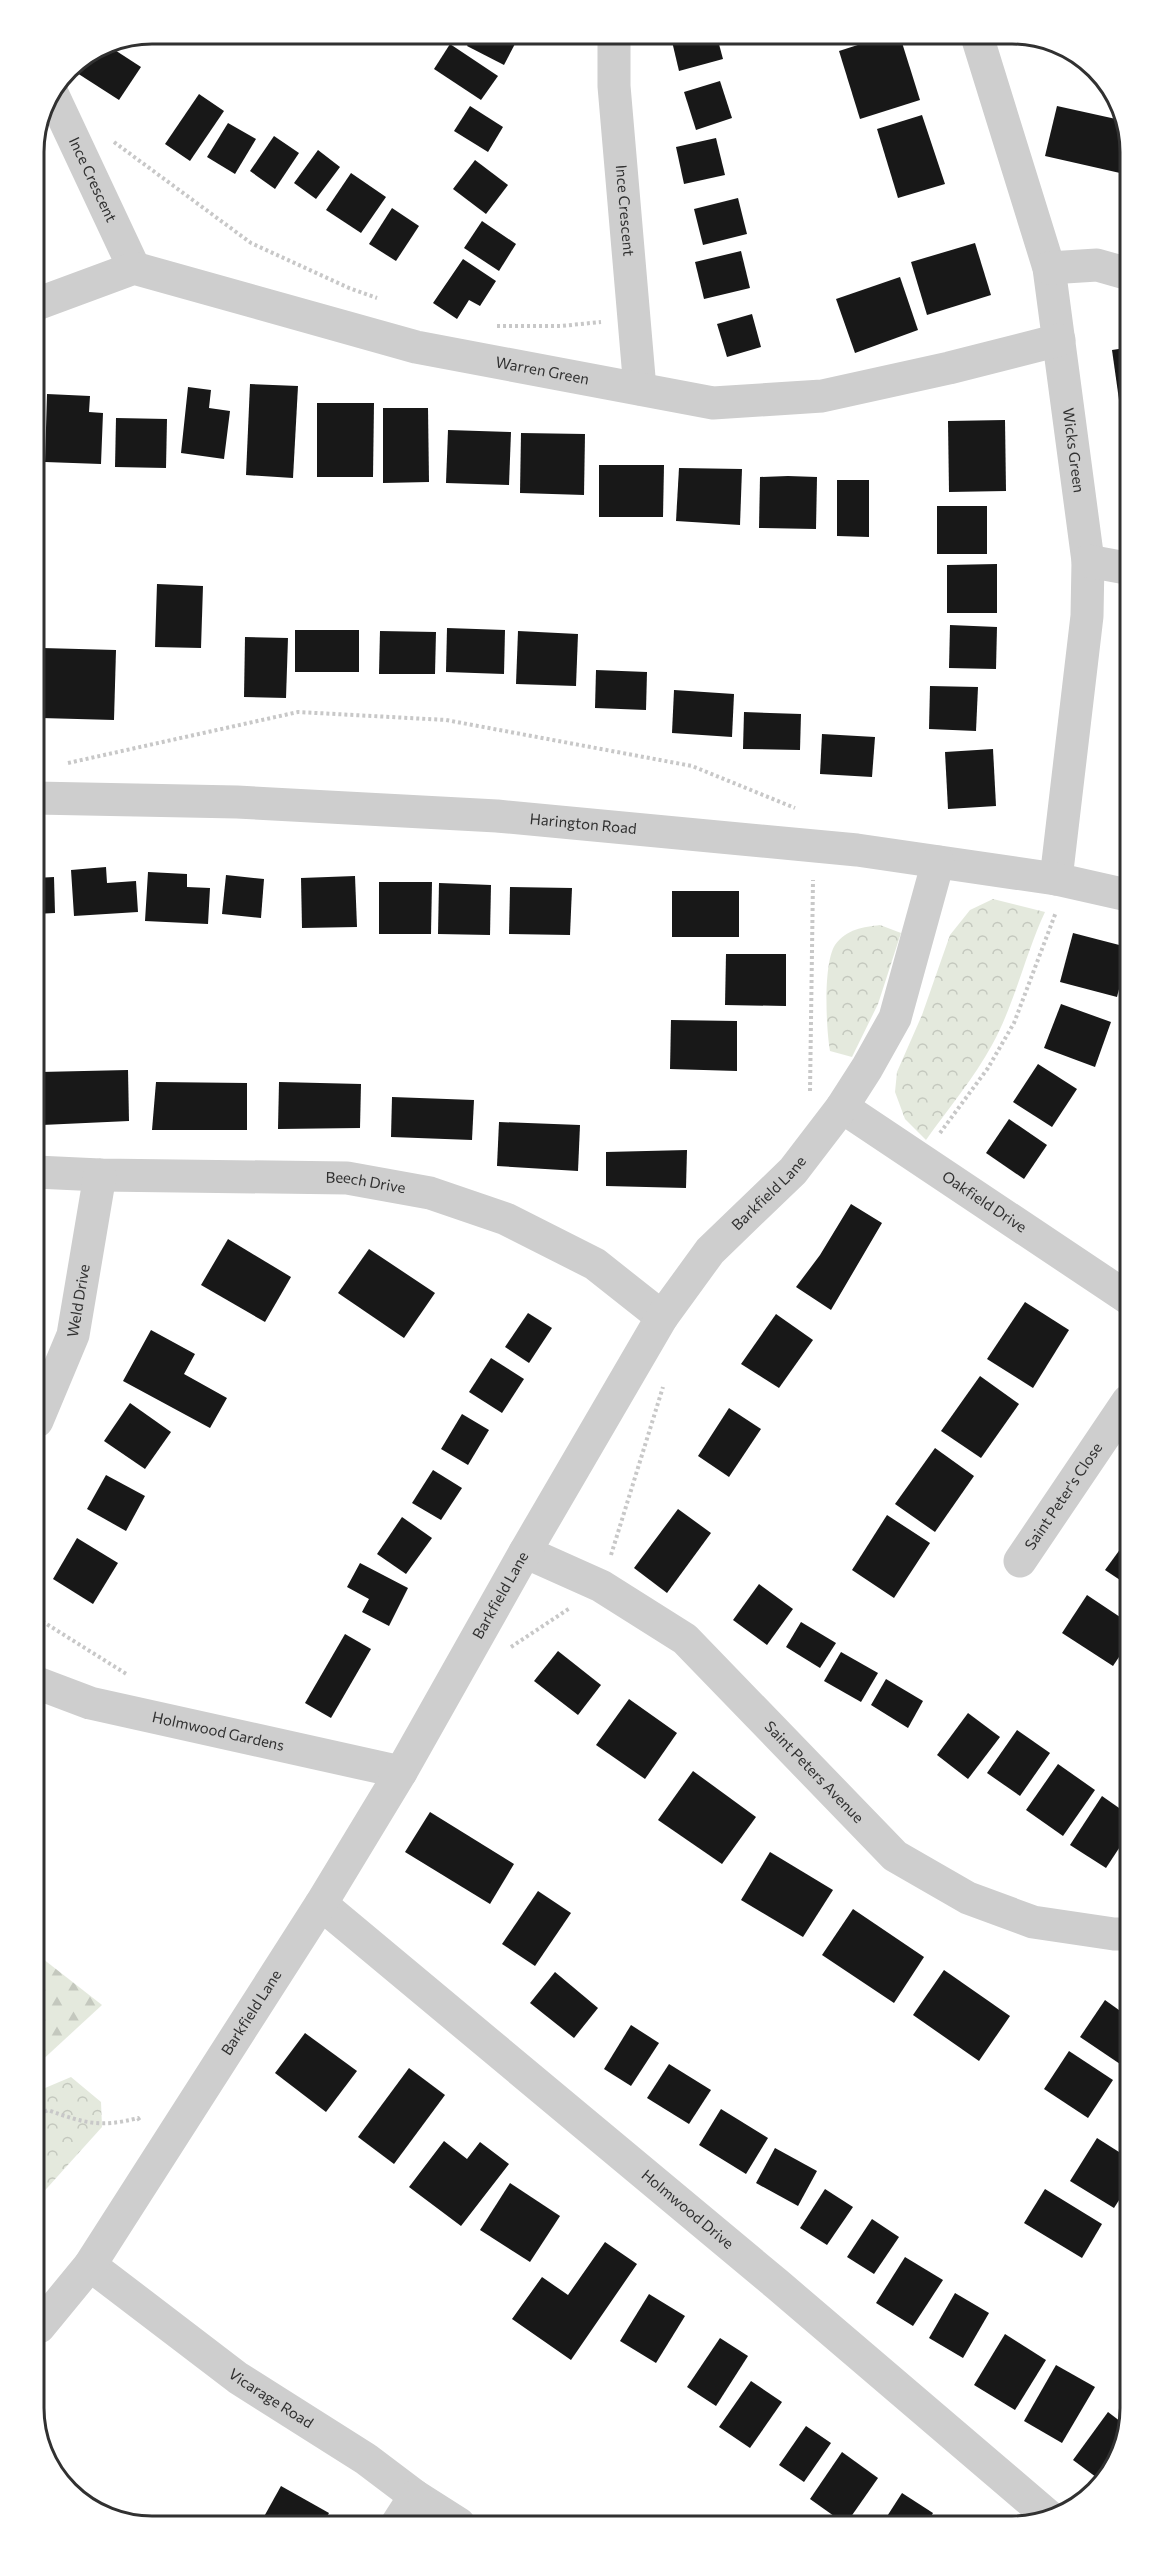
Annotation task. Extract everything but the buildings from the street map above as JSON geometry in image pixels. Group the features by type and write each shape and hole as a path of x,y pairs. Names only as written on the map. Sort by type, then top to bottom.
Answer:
{"street":[{"name":"Ince Crescent","path":"614,44 614,86 640,389"},
{"name":"Wicks Green","path":"979,44 1049,268 1088,561 1087,616 1062,881"},
{"name":"Ince Crescent","path":"56,102 134,268"},
{"path":"1049,268 1097,265 1120,272"},
{"path":"44,302 134,268"},
{"name":"Warren Green","path":"134,268 416,347 713,403 822,396 949,368 1059,340"},
{"path":"1088,561 1120,567"},
{"name":"Harington Road","path":"44,798 237,802 497,816 813,846 1062,881 1120,893"},
{"name":"Barkfield Lane","path":"44,2321 90,2265 321,1904 401,1772 525,1552 662,1317 710,1251 794,1171 842,1107 867,1068 895,1018 938,862"},
{"name":"Oakfield Drive","path":"842,1107 1120,1293"},
{"name":"Beech Drive","path":"44,1172 100,1176 347,1178 430,1193 506,1219 594,1264 662,1317"},
{"name":"Weld Drive","path":"44,1404 73,1335 100,1176"},
{"name":"Saint Peter's Close","path":"1020,1561 1120,1413"},
{"name":"Saint Peters Avenue","path":"525,1552 601,1586 685,1639 895,1856 968,1899 1033,1922 1120,1933"},
{"name":"Holmwood Gardens","path":"44,1686 90,1703 212,1732 401,1772"},
{"name":"Holmwood Drive","path":"321,1904 778,2285 1043,2511"},
{"name":"Vicarage Road","path":"90,2265 238,2378 366,2459 415,2496 445,2515"},
{"path":"403,2515 415,2496"}],"path":[{"path":"110,139 251,243 349,288 382,300"},
{"path":"486,326 561,326 634,318"},
{"path":"58,765 298,712 446,720 692,766 801,811"},
{"path":"810,1092 813,846"},
{"path":"920,1160 988,1068 1014,1023 1062,881"},
{"path":"510,1647 601,1586 663,1385"},
{"path":"44,2112 48,2110 79,2121 113,2124 138,2118 144,2128 168,2143"}],"green space":[{"path":"993,899 1045,912 1007,1013 992,1045 926,1140 905,1119 895,1092 897,1072 922,1015 950,935 970,910"},
{"path":"880,925 901,933 878,1004 852,1057 830,1051 826,996 831,954 844,935 862,928"},
{"path":"44,1960 102,2005 44,2058"},
{"path":"71,2077 101,2102 102,2127 44,2191 44,2088"}]}
